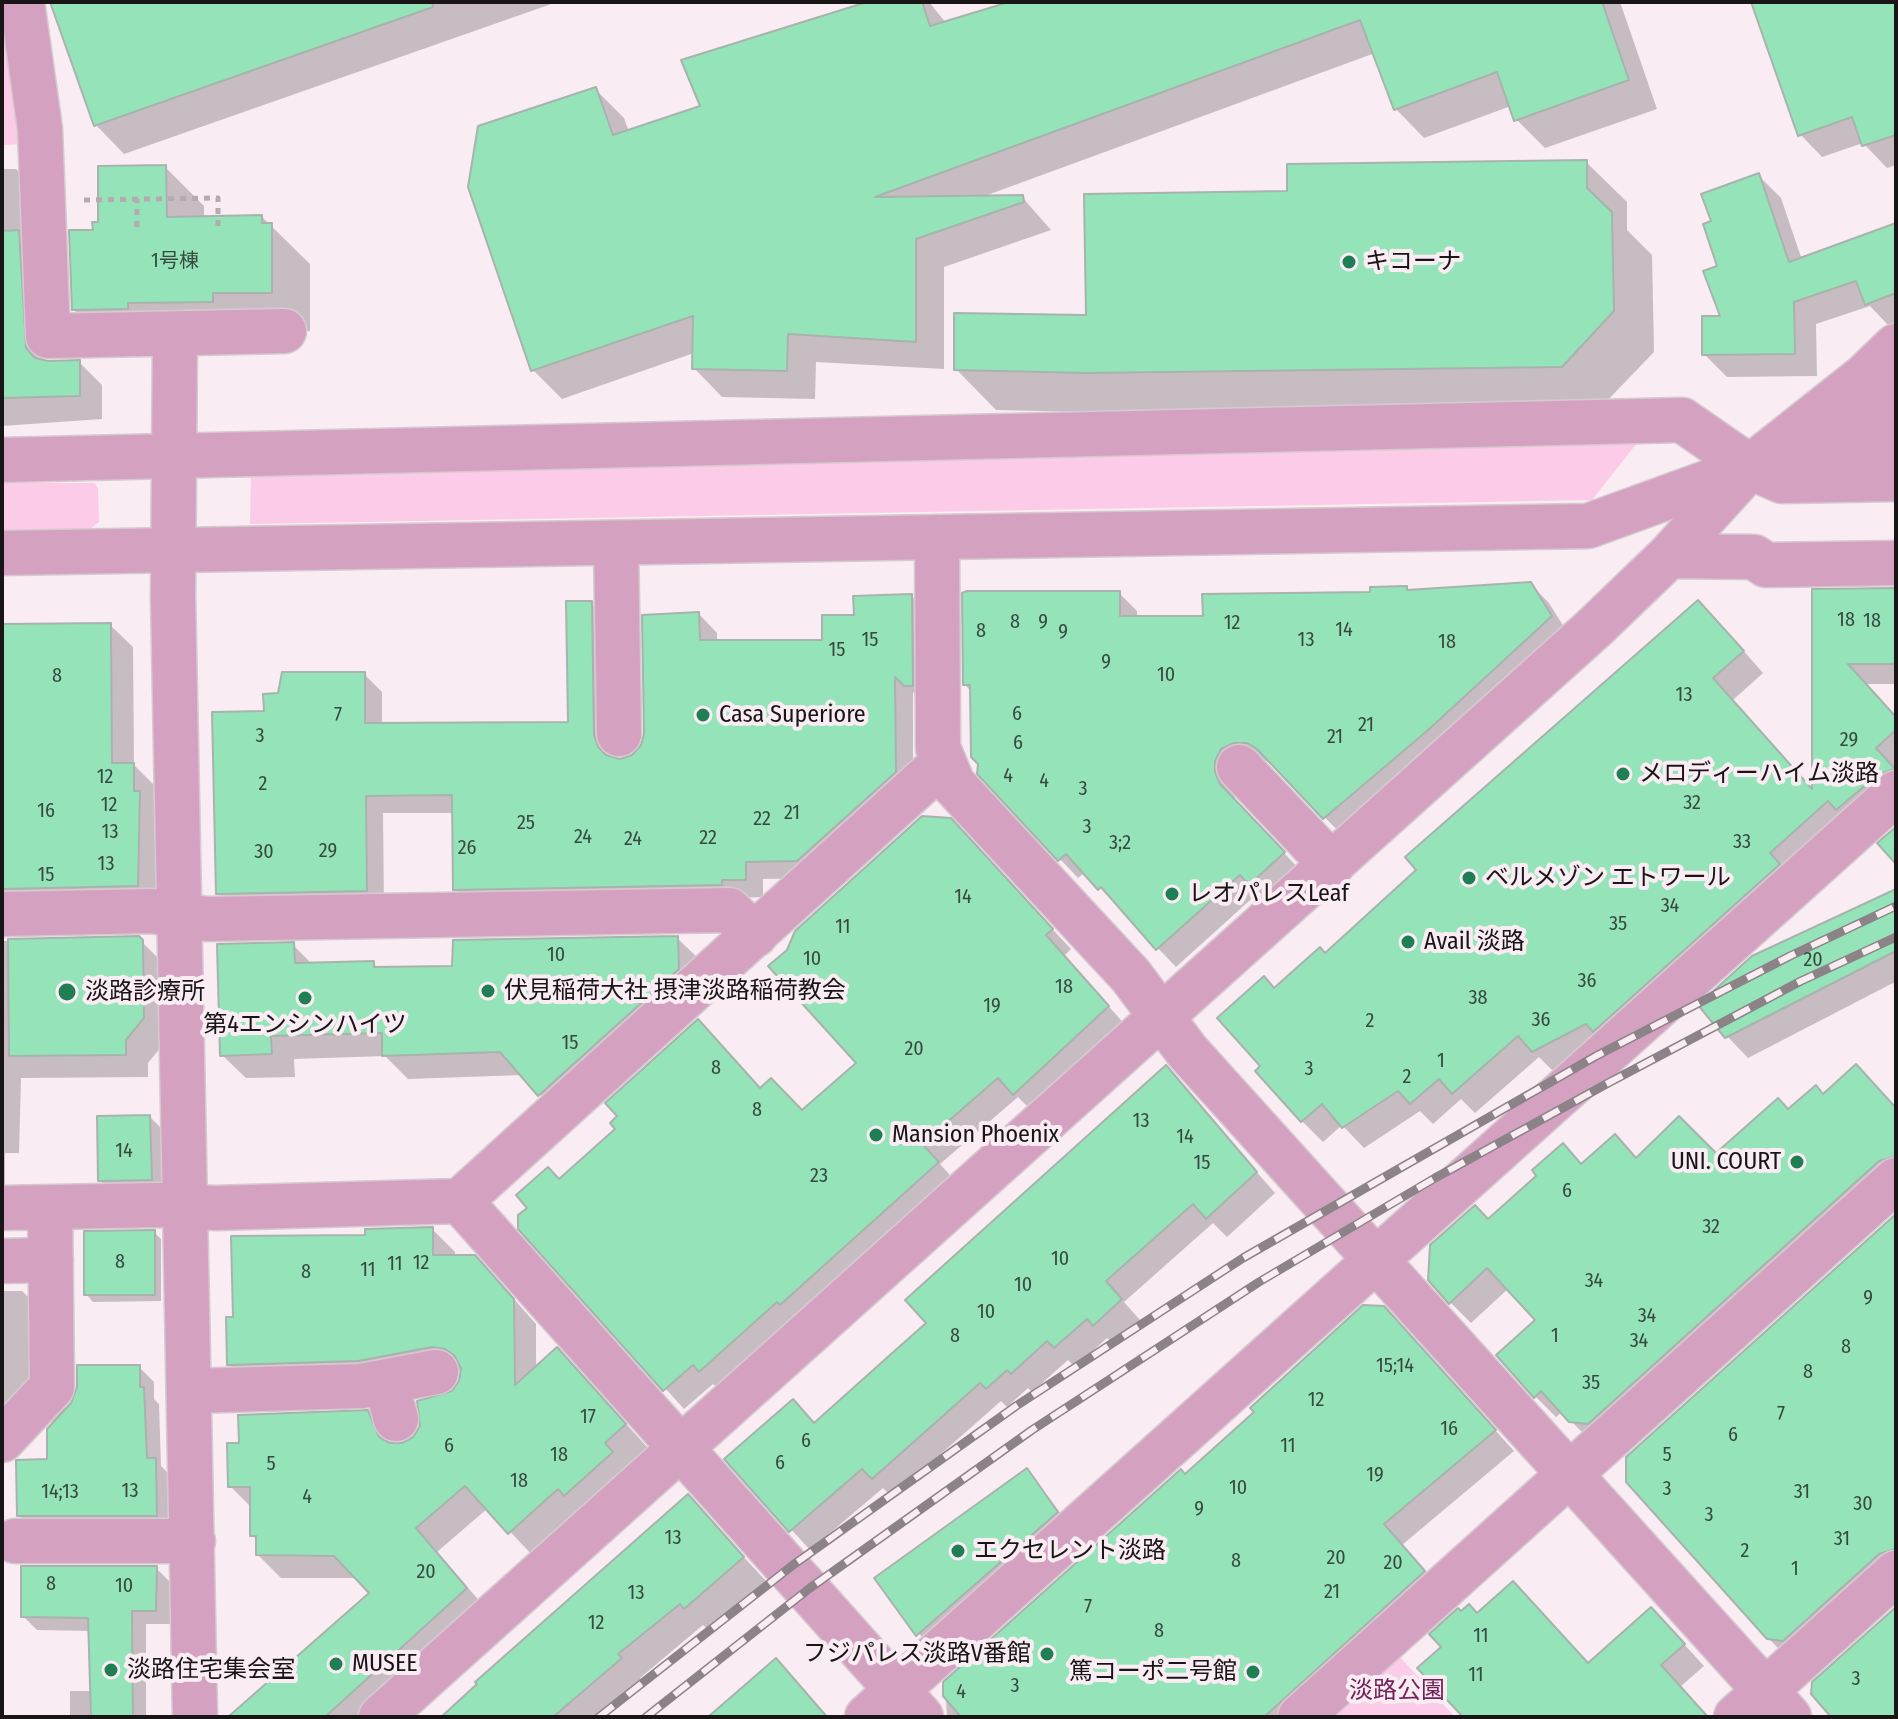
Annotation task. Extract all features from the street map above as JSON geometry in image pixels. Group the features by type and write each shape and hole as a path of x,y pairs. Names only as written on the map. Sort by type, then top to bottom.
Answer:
{"street":[{"path":"22,2 40,129 48,336 284,331"},
{"path":"175,335 173,549 195,1717"},
{"path":"381,1717 1332,865 1669,556 1750,467 1865,376 1896,346"},
{"path":"2,553 1588,526 1750,467 1889,400 1896,400"},
{"path":"2,460 1682,420 1750,467 1782,481 1896,479"},
{"path":"1750,467 1856,442 1896,441"},
{"path":"937,537 938,748 953,784 1131,976 1160,1019 1571,1476 1764,1708 1896,1573"},
{"path":"616,543 619,734"},
{"path":"1669,556 1754,557 1766,565 1896,563"},
{"path":"2,1208 460,1201 944,762"},
{"path":"1239,767 1332,865"},
{"path":"460,1201 680,1446 895,1708 1377,1259 1896,793"},
{"path":"2,914 151,911 207,919 729,910 755,935"},
{"path":"1300,1717 1896,1180"},
{"path":"2,1440 52,1387 50,1208"},
{"path":"2,1261 51,1260"},
{"path":"191,1391 391,1401 436,1372"},
{"path":"15,1541 193,1541"}],"path":[{"path":"43,201 218,198 218,226"},
{"path":"137,199 137,227"}],"green space":[{"path":"2,2 29,144 2,145"},
{"path":"1637,443 1592,500 250,524 251,475"},
{"path":"2,483 95,483 99,522 90,529 2,531"},
{"name":"淡路公園","path":"1398,1655 1455,1717 1330,1717"}],"building":[{"path":"50,2 432,2 433,7 94,126"},
{"path":"867,2 922,2 930,26 1009,2 1602,2 1629,80 1514,121 1497,72 1394,110 1360,20 875,197 1023,195 1024,202 916,239 916,342 788,334 787,371 692,369 693,316 531,371 468,187 478,126 596,87 613,135 700,106 681,60"},
{"path":"1751,2 1896,2 1896,135 1862,146 1852,117 1798,136"},
{"name":"キコーナ","path":"1587,160 1587,188 1612,212 1614,311 1562,367 1087,373 954,370 954,313 1086,315 1084,194 1287,191 1287,164"},
{"path":"166,165 167,217 262,215 262,223 272,223 272,293 213,293 213,302 128,303 128,309 72,310 69,230 93,230 92,222 98,222 98,166"},
{"path":"1759,173 1789,262 1896,223 1896,293 1865,305 1856,281 1794,302 1795,354 1702,355 1702,316 1720,316 1703,271 1717,266 1703,224 1711,221 1701,194"},
{"path":"19,230 26,348 35,358 48,361 80,360 80,396 2,398 2,231"},
{"path":"1531,582 1552,616 1427,731 1323,819 1257,749 1247,743 1234,743 1221,749 1215,761 1220,784 1285,852 1249,885 1240,875 1156,950 1101,887 1098,890 1066,854 1058,861 977,774 978,764 971,757 970,685 963,685 962,593 967,591 1120,591 1120,616 1203,616 1202,594 1370,592 1370,587 1407,586 1407,590"},
{"path":"1896,588 1896,664 1848,664 1896,717 1896,730 1876,748 1895,769 1879,774 1836,810 1828,801 1770,853 1780,864 1593,1032 1586,1024 1532,1052 1518,1036 1452,1094 1439,1079 1410,1104 1398,1091 1342,1128 1322,1104 1301,1122 1255,1071 1260,1066 1217,1018 1264,976 1274,988 1320,947 1325,953 1416,870 1405,857 1698,600 1744,651 1713,678 1812,789 1812,589"},
{"path":"912,594 913,686 904,686 895,677 896,772 797,861 746,862 746,880 722,880 722,885 453,890 452,795 366,796 367,891 216,894 212,712 264,711 263,694 278,693 282,672 365,672 365,723 568,722 566,601 592,601 594,735 598,747 606,755 620,759 632,755 641,745 644,734 642,615 699,612 700,640 822,640 822,615 854,615 853,596"},
{"path":"111,623 112,763 134,763 134,791 140,791 138,886 2,889 2,624"},
{"path":"922,816 951,818 1053,929 1046,935 1109,1006 1013,1095 998,1078 922,1144 939,1162 780,1305 777,1302 699,1372 693,1365 663,1391 518,1229 518,1215 527,1208 516,1195 548,1167 559,1179 615,1129 610,1123 617,1116 605,1103 698,1019 760,1088 771,1078 802,1110 856,1063 768,966 787,950 795,931"},
{"path":"1896,827 1896,864 1877,843"},
{"path":"1896,889 1896,951 1725,1038 1698,1005 1752,956"},
{"name":"淡路診療所","path":"139,936 143,940 144,1018 126,1040 126,1055 9,1056 8,939"},
{"path":"678,936 679,969 538,1096 500,1052 382,1056 382,1033 271,1036 272,1054 220,1056 217,944 294,942 295,963 374,961 374,967 452,966 453,940"},
{"path":"1856,1064 1896,1108 1896,1156 1879,1161 1588,1424 1569,1422 1541,1391 1534,1398 1496,1355 1535,1320 1487,1268 1449,1304 1428,1280 1430,1245 1475,1205 1488,1219 1536,1176 1532,1170 1563,1143 1581,1164 1615,1134 1636,1158 1679,1116 1716,1153 1778,1098 1788,1109 1816,1085 1823,1094"},
{"path":"1166,1065 1257,1172 1206,1219 1193,1204 1106,1281 1122,1299 1093,1326 1087,1319 1054,1348 1047,1341 1011,1374 1007,1370 986,1389 980,1383 872,1479 862,1469 789,1532 724,1459 793,1399 814,1423 926,1323 905,1300"},
{"path":"150,1115 152,1180 98,1181 97,1116"},
{"path":"1896,1214 1896,1549 1879,1554 1783,1641 1767,1639 1626,1482 1626,1457"},
{"path":"433,1227 433,1255 475,1255 514,1299 515,1385 557,1347 626,1424 605,1443 613,1452 564,1496 558,1489 508,1534 465,1486 416,1528 467,1588 325,1717 228,1717 369,1593 334,1556 256,1555 256,1536 250,1536 250,1487 228,1487 227,1443 239,1443 238,1415 368,1410 379,1437 389,1443 402,1443 413,1437 420,1426 417,1401 452,1391 459,1381 461,1368 454,1355 445,1349 432,1347 358,1361 227,1365 226,1317 233,1317 231,1236 365,1235 365,1229"},
{"path":"155,1230 155,1295 84,1295 84,1231"},
{"path":"1363,1305 1384,1306 1496,1430 1384,1524 1425,1571 1264,1717 961,1717 943,1696 943,1682 1181,1469 1185,1474 1254,1412 1250,1408"},
{"path":"77,1365 140,1365 147,1458 156,1458 157,1516 17,1516 16,1460 47,1459 47,1429 71,1403 77,1387"},
{"name":"エクセレント淡路","path":"1027,1468 1058,1512 916,1636 874,1578"},
{"path":"688,1494 744,1557 684,1609 680,1604 618,1654 622,1658 553,1717 441,1717 477,1684 475,1682"},
{"path":"21,1566 157,1566 156,1611 132,1611 133,1717 91,1717 88,1618 21,1617"},
{"path":"1513,1581 1588,1663 1651,1607 1685,1644 1661,1665 1708,1717 1463,1717 1417,1668 1441,1647 1429,1634 1458,1608 1461,1611 1469,1604 1477,1613"},
{"path":"1896,1607 1896,1717 1831,1717 1811,1694 1812,1682"},
{"path":"776,1658 827,1717 708,1717"}],"railway":[{"path":"599,1717 793,1565 1016,1406 1243,1258 1596,1056 1790,956 1896,906"},
{"path":"646,1717 810,1588 1032,1430 1259,1282 1435,1178 1610,1082 1801,981 1896,937"}],"place":[{"name":"キコーナ","path":"1349,262"},
{"name":"Casa Superiore","path":"703,715"},
{"name":"メロディーハイム淡路","path":"1623,774"},
{"name":"ベルメゾン エトワール","path":"1469,878"},
{"name":"レオパレスLeaf","path":"1172,894"},
{"name":"Avail 淡路","path":"1408,942"},
{"name":"伏見稲荷大社 摂津淡路稲荷教会","path":"488,991"},
{"name":"淡路診療所","path":"67,992"},
{"name":"第4エンシンハイツ","path":"305,998"},
{"name":"Mansion Phoenix","path":"876,1135"},
{"name":"UNI. COURT","path":"1797,1162"},
{"name":"エクセレント淡路","path":"958,1551"},
{"name":"フジパレス淡路V番館","path":"1047,1654"},
{"name":"MUSEE","path":"336,1664"},
{"name":"淡路住宅集会室","path":"111,1670"},
{"name":"篤コーポ二号館","path":"1253,1672"}]}
